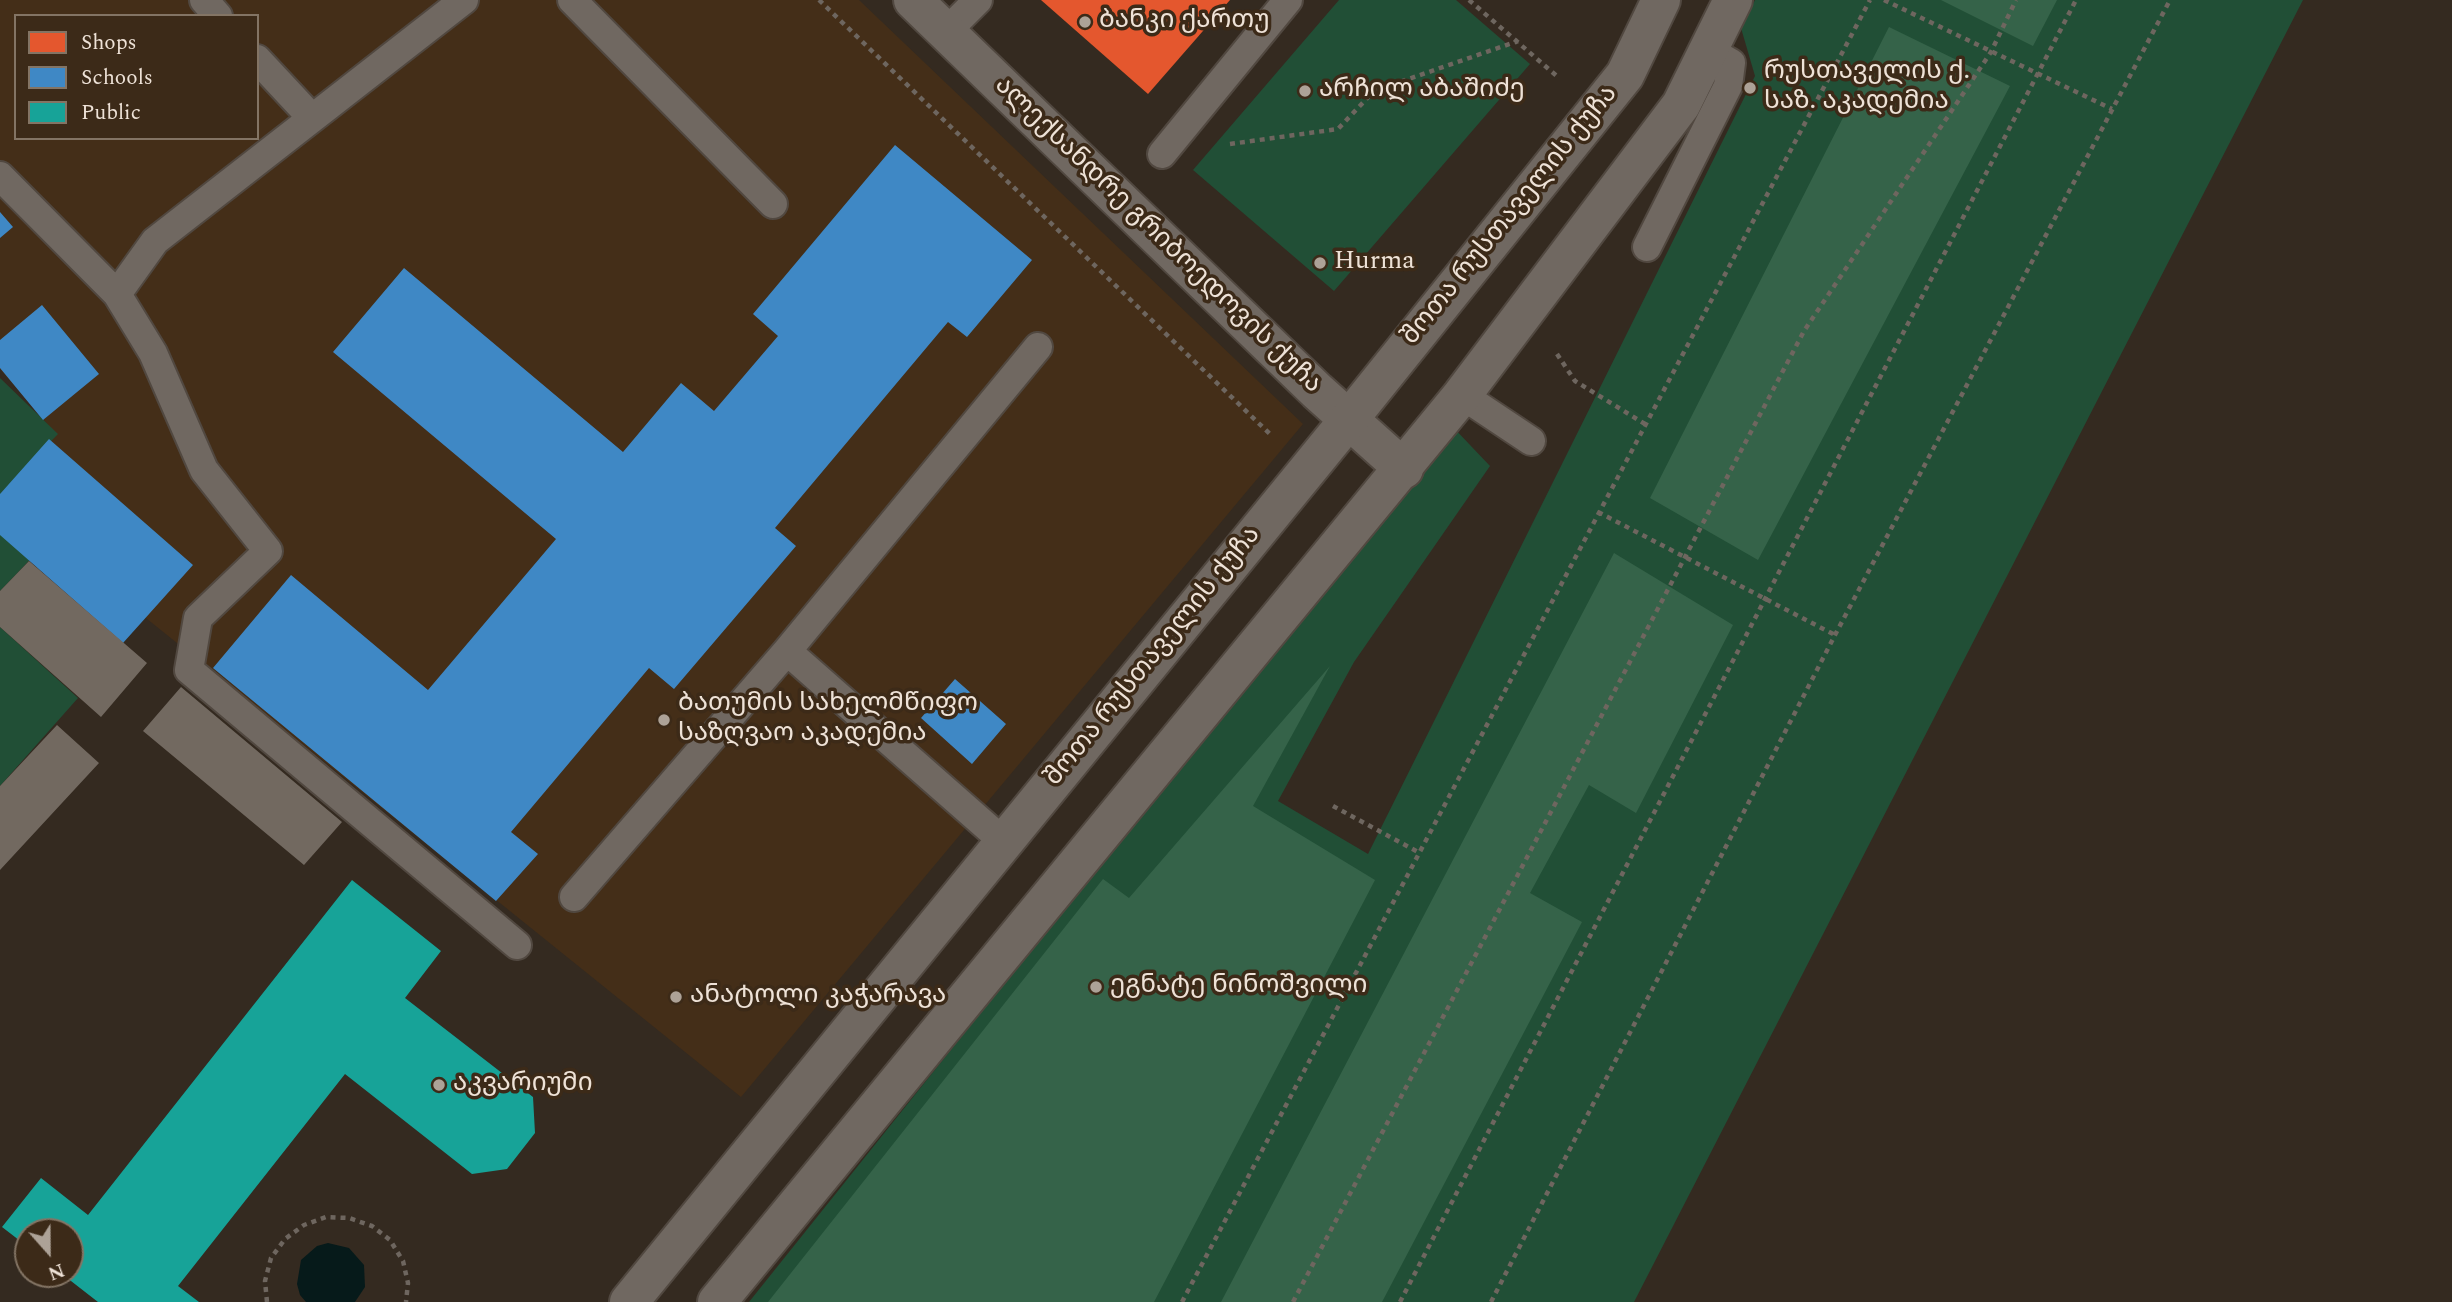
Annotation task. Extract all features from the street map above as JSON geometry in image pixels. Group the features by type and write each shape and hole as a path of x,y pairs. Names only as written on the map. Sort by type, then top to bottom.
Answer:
{"main road":[{"name":"ალექსანდრე გრიბოედოვის ქუჩა","path":"913,0 1317,391 1404,469"},
{"name":"შოთა რუსთაველის ქუჩა","path":"629,1302 1350,418 1625,75 1661,0"},
{"path":"717,1302 1404,469 1462,395 1681,105 1732,0"}],"lane":[{"path":"204,0 216,14"},
{"path":"117,294 155,241 464,0"},
{"path":"572,0 773,204"},
{"path":"946,32 978,0"},
{"path":"1161,154 1288,0"},
{"path":"1647,247 1728,86 1731,63 1708,50"},
{"path":"259,61 311,117"},
{"path":"0,176 117,294 153,353 204,470 268,551 198,618 189,670 516,945"},
{"path":"574,897 787,651 1038,347"},
{"path":"1462,395 1531,441"},
{"path":"787,651 1003,841"}],"path":[{"path":"819,0 1277,440"},
{"path":"1469,0 1560,79"},
{"path":"1182,1302 1870,0"},
{"path":"1884,0 2112,109"},
{"path":"1293,1302 1804,331 1991,52 2016,0"},
{"path":"1400,1302 1763,598 2076,0"},
{"path":"1491,1302 1836,635 2170,0"},
{"path":"1161,154 1338,129 1374,90 1518,41"},
{"path":"1556,351 1575,381 1645,424"},
{"path":"1598,512 1836,635"},
{"path":"1333,806 1418,852"},
{"path":"267,1302 265,1281 271,1258 285,1239 304,1225 326,1217 349,1218 372,1226 390,1240 402,1261 408,1283 406,1302"}],"shaded area":[{"name":"ბათუმის სახელმწიფო საზღვაო აკადემია","path":"0,0 859,0 1303,424 741,1097 49,540 49,426 0,369"},
{"path":"328,1243 349,1248 364,1265 365,1287 355,1302 306,1302 300,1295 297,1284 301,1260 317,1246"}],"green space":[{"path":"1339,0 1456,0 1530,64 1334,291 1193,170"},
{"path":"1755,0 2303,0 1634,1302 749,1302 1451,425 1490,466 1354,662 1278,801 1368,854 1755,76 1741,28"},
{"path":"1941,0 2057,0 2033,46"},
{"path":"1889,27 2010,86 1758,560 1650,498"},
{"path":"0,378 58,434 1,493 49,540 0,591"},
{"path":"1614,553 1733,625 1636,813 1589,785 1530,893 1582,922 1382,1302 1221,1302"},
{"path":"0,627 78,698 0,786"},
{"path":"1330,666 1253,806 1375,880 1154,1302 768,1302 1103,879 1129,898"}],"building: Shops":[{"path":"1041,0 1230,0 1148,94"}],"building: Schools":[{"path":"895,145 1032,260 967,337 948,322 775,528 796,546 674,689 649,668 511,832 538,854 496,901 213,668 291,575 428,690 556,539 333,352 404,268 623,452 681,383 714,411 778,336 753,314"},
{"path":"0,212 13,227 0,238"},
{"path":"42,305 99,374 43,420 0,368 0,340"},
{"path":"49,439 193,565 123,643 0,535 0,494"},
{"path":"955,679 1006,724 972,764 921,718"}],"building: Public":[{"name":"აკვარიუმი","path":"352,880 441,951 405,998 533,1097 535,1133 507,1169 472,1174 345,1074 178,1286 199,1302 98,1302 80,1288 84,1288 84,1218 14,1218 14,1236 2,1227 41,1178 88,1215"}],"building: Other":[{"path":"29,561 147,663 101,717 0,627 0,591"},
{"path":"181,687 342,822 304,865 143,731"},
{"path":"57,725 99,763 0,870 0,786"}],"place":[{"name":"ბანკი ქართუ","path":"1085,22"},
{"name":"რუსთაველის ქ. საზ. აკადემია","path":"1750,88"},
{"name":"არჩილ აბაშიძე","path":"1305,91"},
{"name":"Hurma","path":"1320,263"},
{"name":"ბათუმის სახელმწიფო საზღვაო აკადემია","path":"664,720"},
{"name":"ეგნატე ნინოშვილი","path":"1096,987"},
{"name":"ანატოლი კაჭარავა","path":"676,997"},
{"name":"აკვარიუმი","path":"439,1085"}]}
